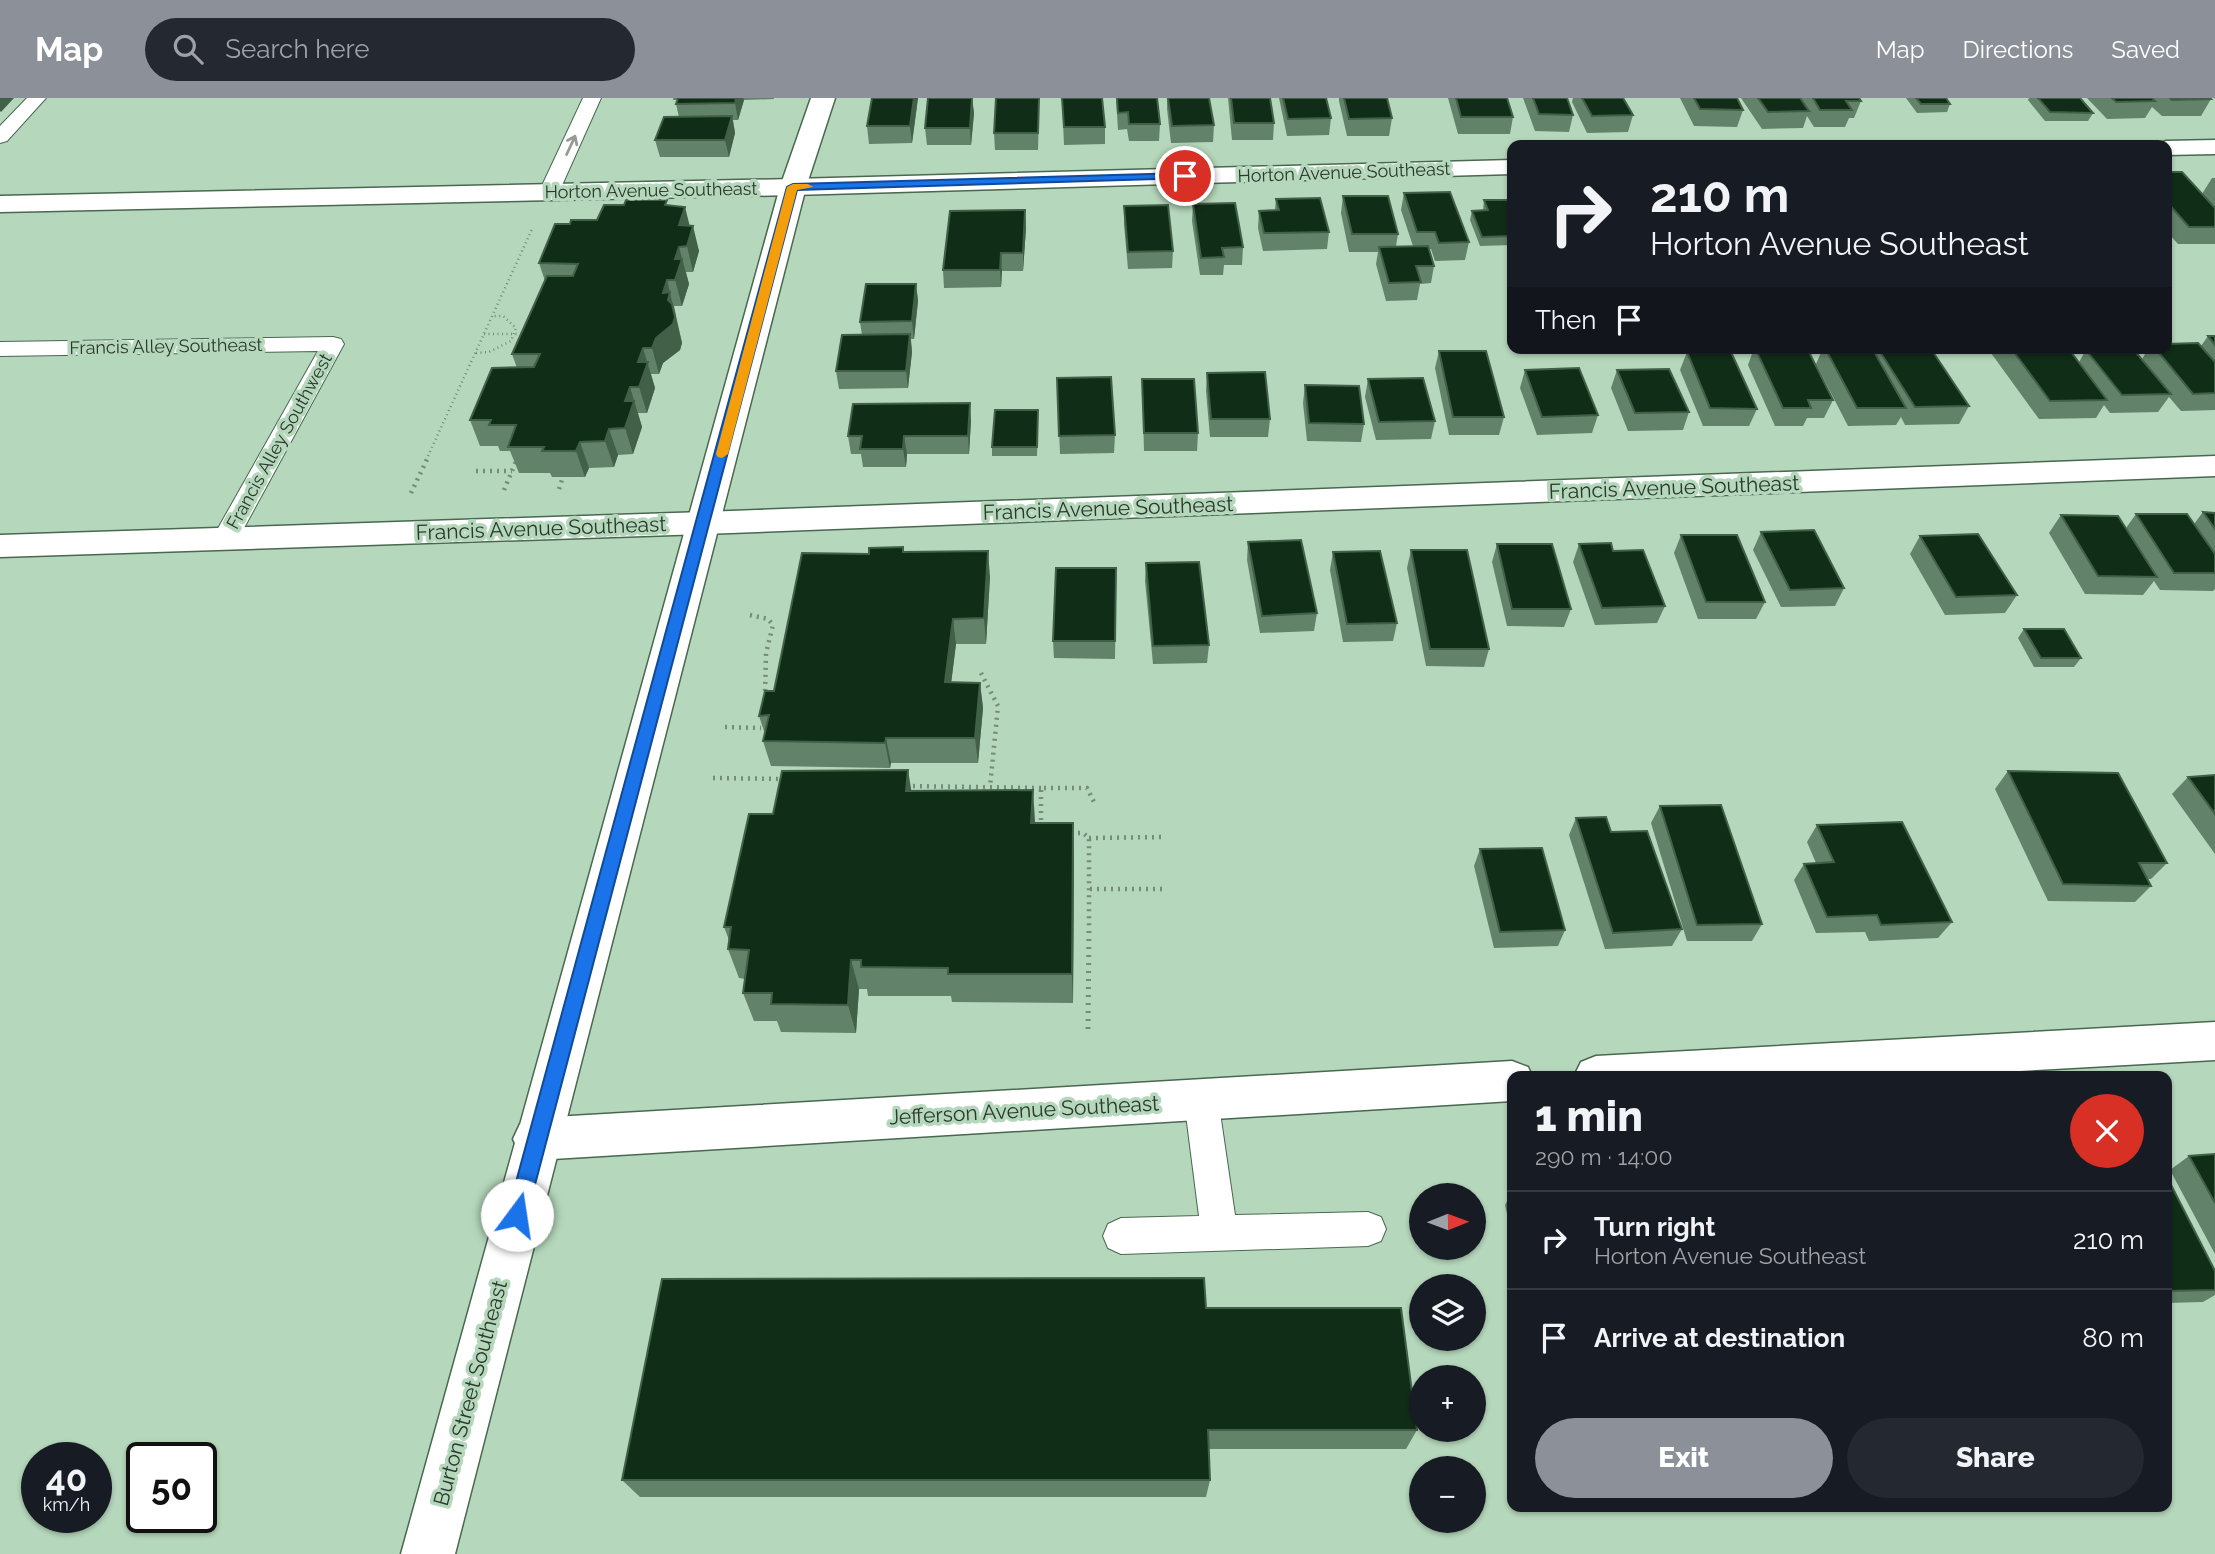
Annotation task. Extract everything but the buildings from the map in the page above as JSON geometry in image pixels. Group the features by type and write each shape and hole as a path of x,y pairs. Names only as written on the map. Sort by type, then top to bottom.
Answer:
{"street":[{"name":"Burton Street Southeast","path":"428,1554 536,1139 793,187 823,98"},
{"path":"2172,148 2215,146"},
{"name":"Horton Avenue Southeast","path":"0,204 793,187 1507,167"},
{"name":"Francis Avenue Southeast","path":"0,546 704,523 2215,466"},
{"path":"1684,1071 2215,1041"},
{"name":"Jefferson Avenue Southeast","path":"536,1139 1507,1081"}],"lane":[{"path":"0,137 37,98"},
{"path":"549,192 592,98"},
{"name":"Francis Alley Southeast","path":"0,349 333,344"},
{"name":"Francis Alley Southwest","path":"225,539 333,344"},
{"path":"1201,1099 1219,1233"},
{"path":"1121,1236 1368,1228"}],"path":[{"path":"411,493 535,222"},
{"path":"475,353 489,352 511,341 516,328 503,316 492,316"},
{"path":"484,334 527,334"},
{"path":"504,491 520,451"},
{"path":"476,471 512,471"},
{"path":"559,489 563,477"},
{"path":"750,615 768,619 773,625 766,653 765,705"},
{"path":"981,673 995,693 998,706 990,787"},
{"path":"761,728 763,720"},
{"path":"725,727 769,729"},
{"path":"713,778 795,780"},
{"path":"905,786 1087,788 1096,806"},
{"path":"1041,788 1041,833 1045,833"},
{"path":"1058,833 1083,832 1089,838 1088,1029"},
{"path":"1089,838 1166,837"},
{"path":"1090,889 1167,889"}],"slow traffic":[{"path":"722,454 793,187 808,187"}],"route":[{"path":"517,1215 793,187 1185,176"}]}
